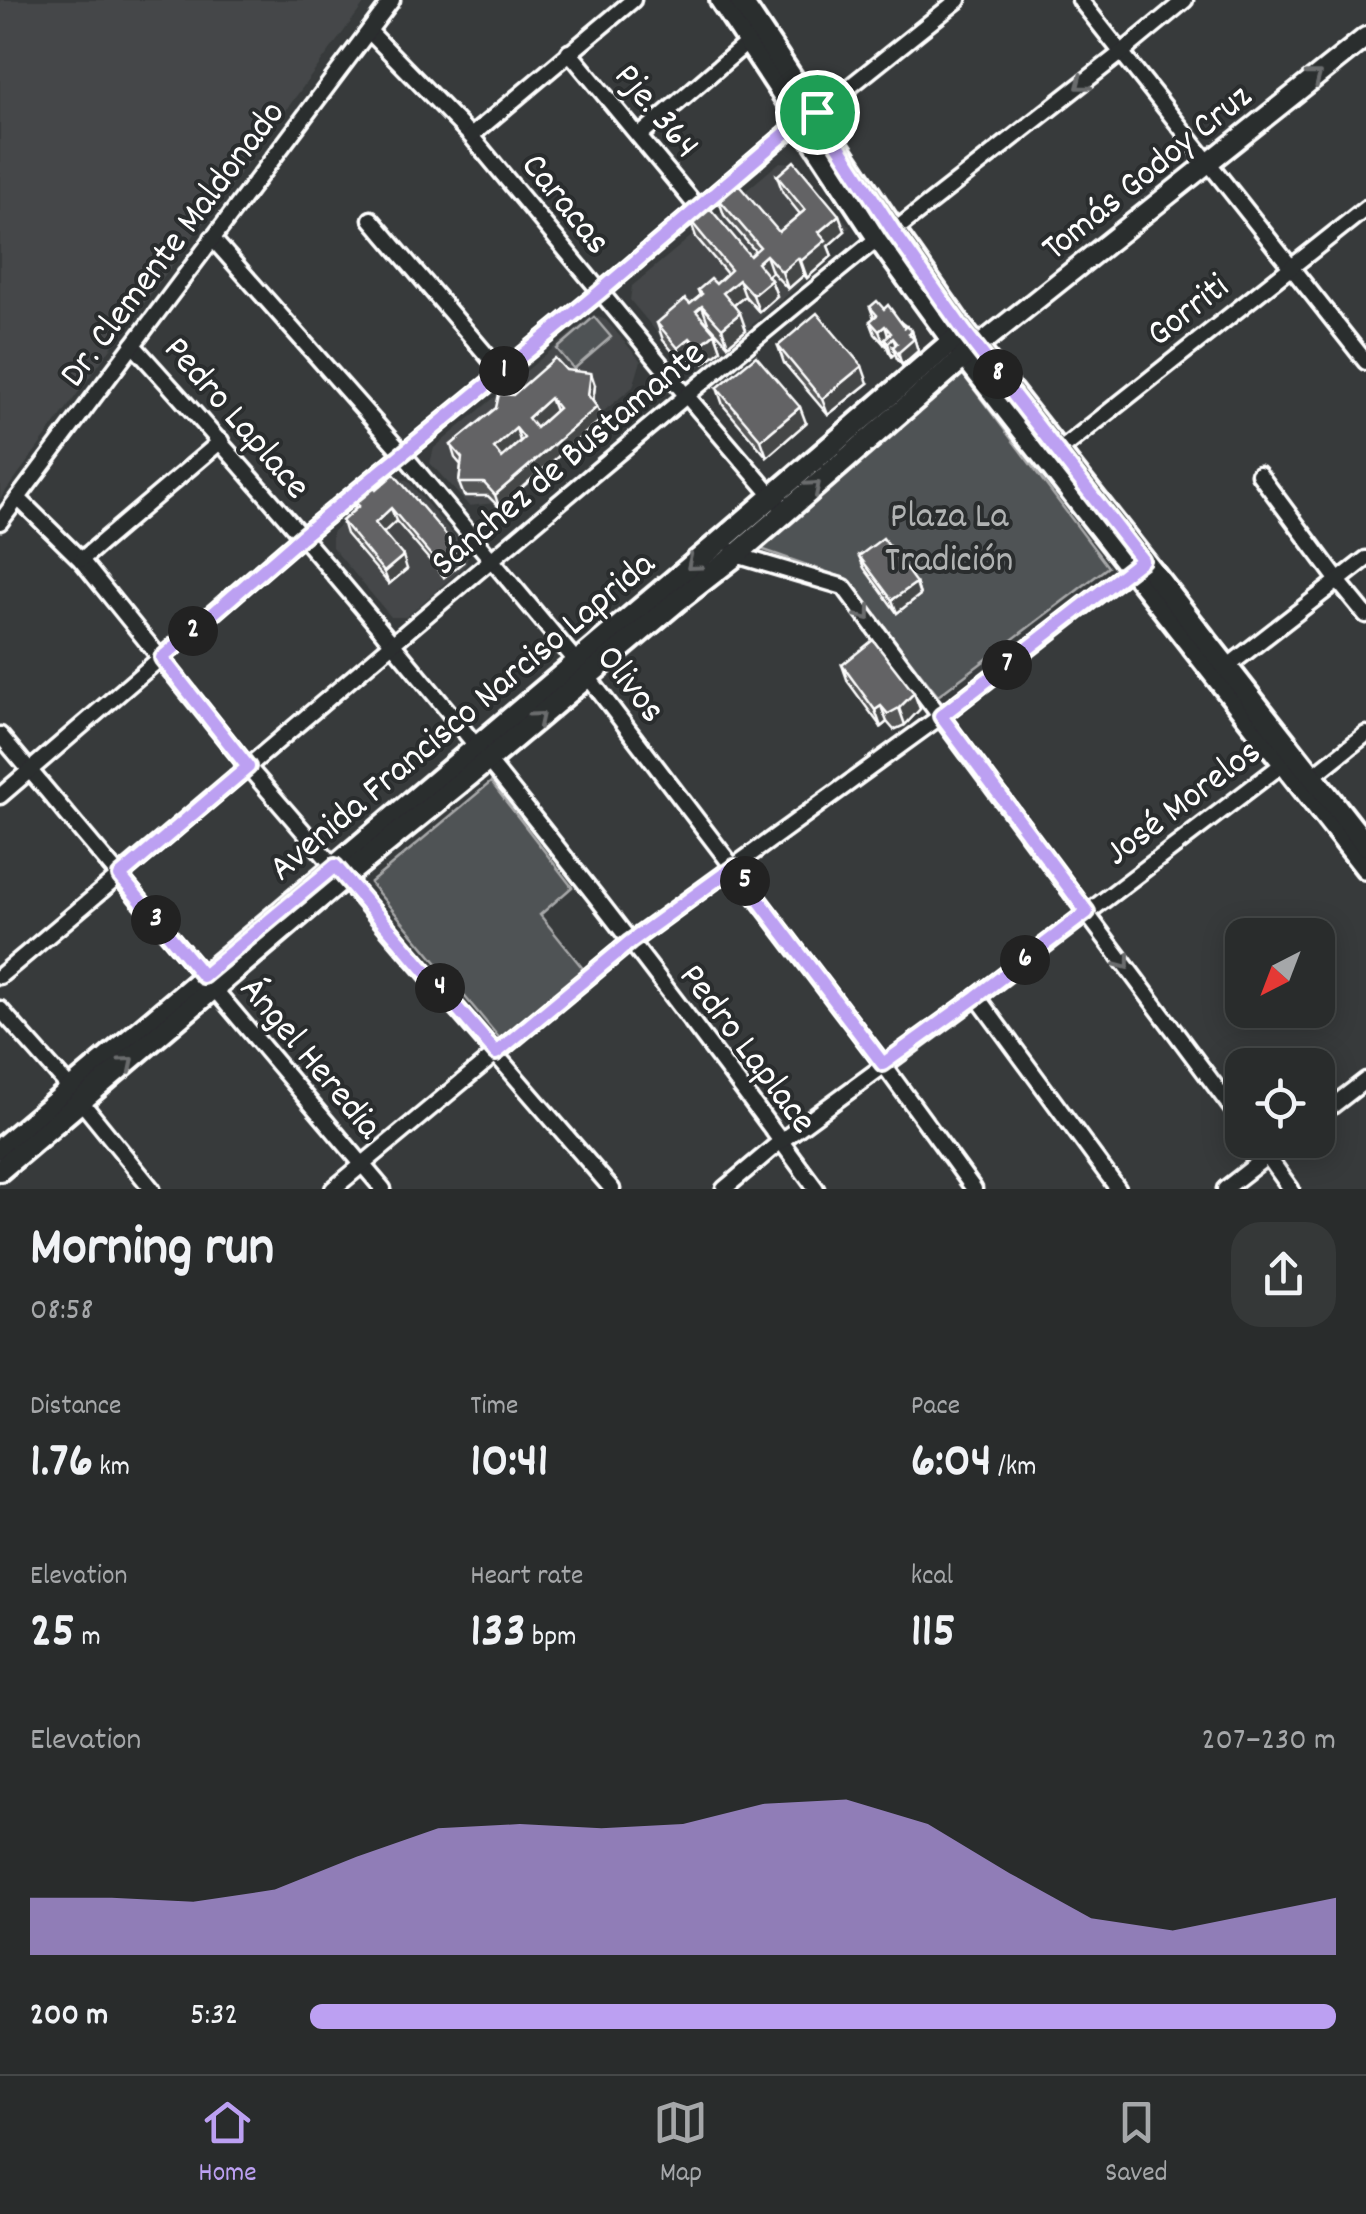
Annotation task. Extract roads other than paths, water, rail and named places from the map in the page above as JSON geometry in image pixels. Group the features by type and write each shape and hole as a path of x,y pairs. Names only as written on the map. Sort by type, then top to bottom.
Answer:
{"main road":[{"path":"720,0 809,116"},
{"path":"740,0 886,235 964,344 1290,758 1313,776 1366,844"},
{"name":"Avenida Francisco Narciso Laprida","path":"0,1148 75,1095 582,669 677,601 729,547 964,344"},
{"path":"1136,565 1228,668 1366,868"},
{"name":"Avenida Francisco Narciso Laprida","path":"0,1170 75,1095"}],"street":[{"name":"Dr. Clemente Maldonado","path":"0,522 392,0"},
{"path":"472,136 633,0"},
{"path":"0,796 301,537 809,116 958,0"},
{"path":"1080,0 1366,362"},
{"name":"Sánchez de Bustamante","path":"0,976 686,395 1184,0"},
{"name":"Caracas","path":"370,31 472,136 779,503"},
{"name":"Tomás Godoy Cruz","path":"964,344 1366,36"},
{"path":"639,136 750,42"},
{"name":"Pje. 364","path":"569,52 698,208"},
{"name":"Gorriti","path":"1053,456 1366,208"},
{"path":"370,220 502,372"},
{"name":"Olivos","path":"212,238 403,454 582,669 974,1189"},
{"name":"Pedro Laplace","path":"133,345 220,441 483,753 816,1189"},
{"path":"81,560 220,441"},
{"path":"1259,474 1366,615"},
{"path":"18,498 81,560 248,767 612,1189"},
{"path":"729,547 844,587 1225,1099"},
{"path":"1228,668 1366,559"},
{"path":"333,1189 630,942 941,716 1136,565"},
{"path":"1313,776 1366,734"},
{"name":"Ángel Heredia","path":"0,735 383,1189"},
{"name":"José Morelos","path":"724,1189 781,1141 1290,758"},
{"path":"976,997 1118,1189"},
{"path":"0,1009 152,1189"},
{"path":"1335,1104 1366,1080"},
{"path":"1225,1189 1265,1158"},
{"path":"1269,1158 1291,1189"}],"park label":[{"name":"Plaza La Tradición","path":"949,535"}]}
